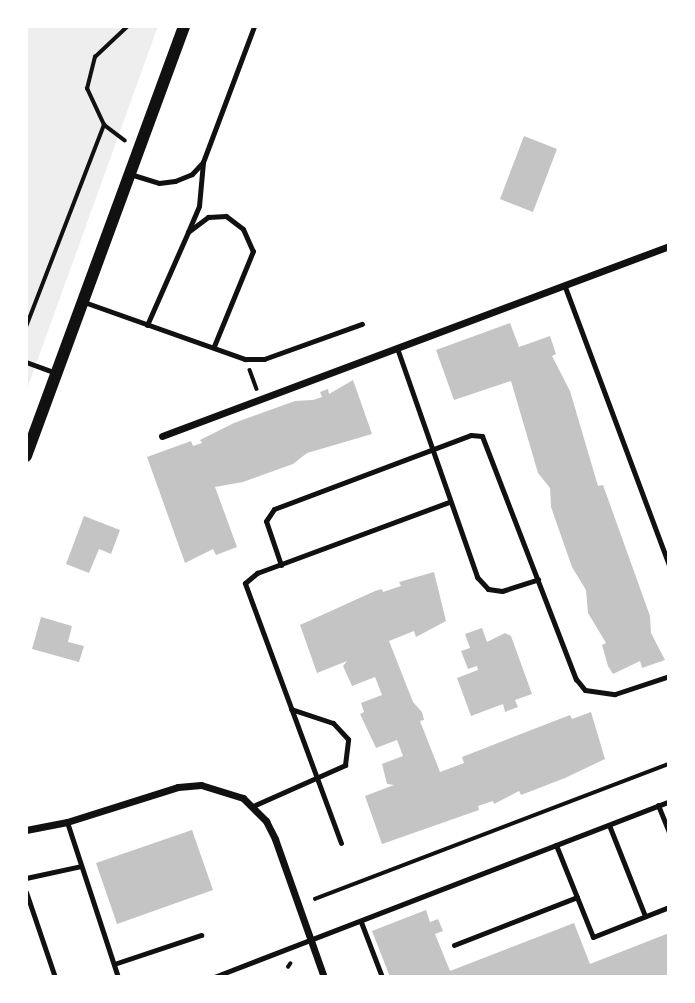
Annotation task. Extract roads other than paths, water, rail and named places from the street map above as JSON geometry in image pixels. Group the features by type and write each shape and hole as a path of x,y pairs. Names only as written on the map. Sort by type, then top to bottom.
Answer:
{"street":[{"path":"26,456 184,26"},
{"path":"162,436 669,246"},
{"path":"26,830 67,822 178,786 201,785 243,798 253,806 275,839 324,977"}],"lane":[{"path":"147,325 199,206 203,162 254,26"},
{"path":"130,174 159,183 176,181 192,174 203,162"},
{"path":"188,232 208,217 226,216 243,229 253,251 214,346"},
{"path":"565,286 669,565"},
{"path":"83,302 245,359 264,359 362,324"},
{"path":"397,348 477,577 488,589 502,590 538,579"},
{"path":"26,362 57,373"},
{"path":"281,565 267,514 431,449 471,435 482,436 576,679 585,690 615,694 669,676"},
{"path":"341,843 244,590 249,578 449,502"},
{"path":"253,806 345,765 348,739 334,723 290,709"},
{"path":"214,977 669,801"},
{"path":"658,805 669,832"},
{"path":"67,822 118,977"},
{"path":"609,825 645,916"},
{"path":"556,845 593,937 669,907"},
{"path":"26,878 81,866"},
{"path":"26,892 55,977"},
{"path":"454,945 577,897"},
{"path":"361,922 382,977"},
{"path":"114,964 201,935"}]}
